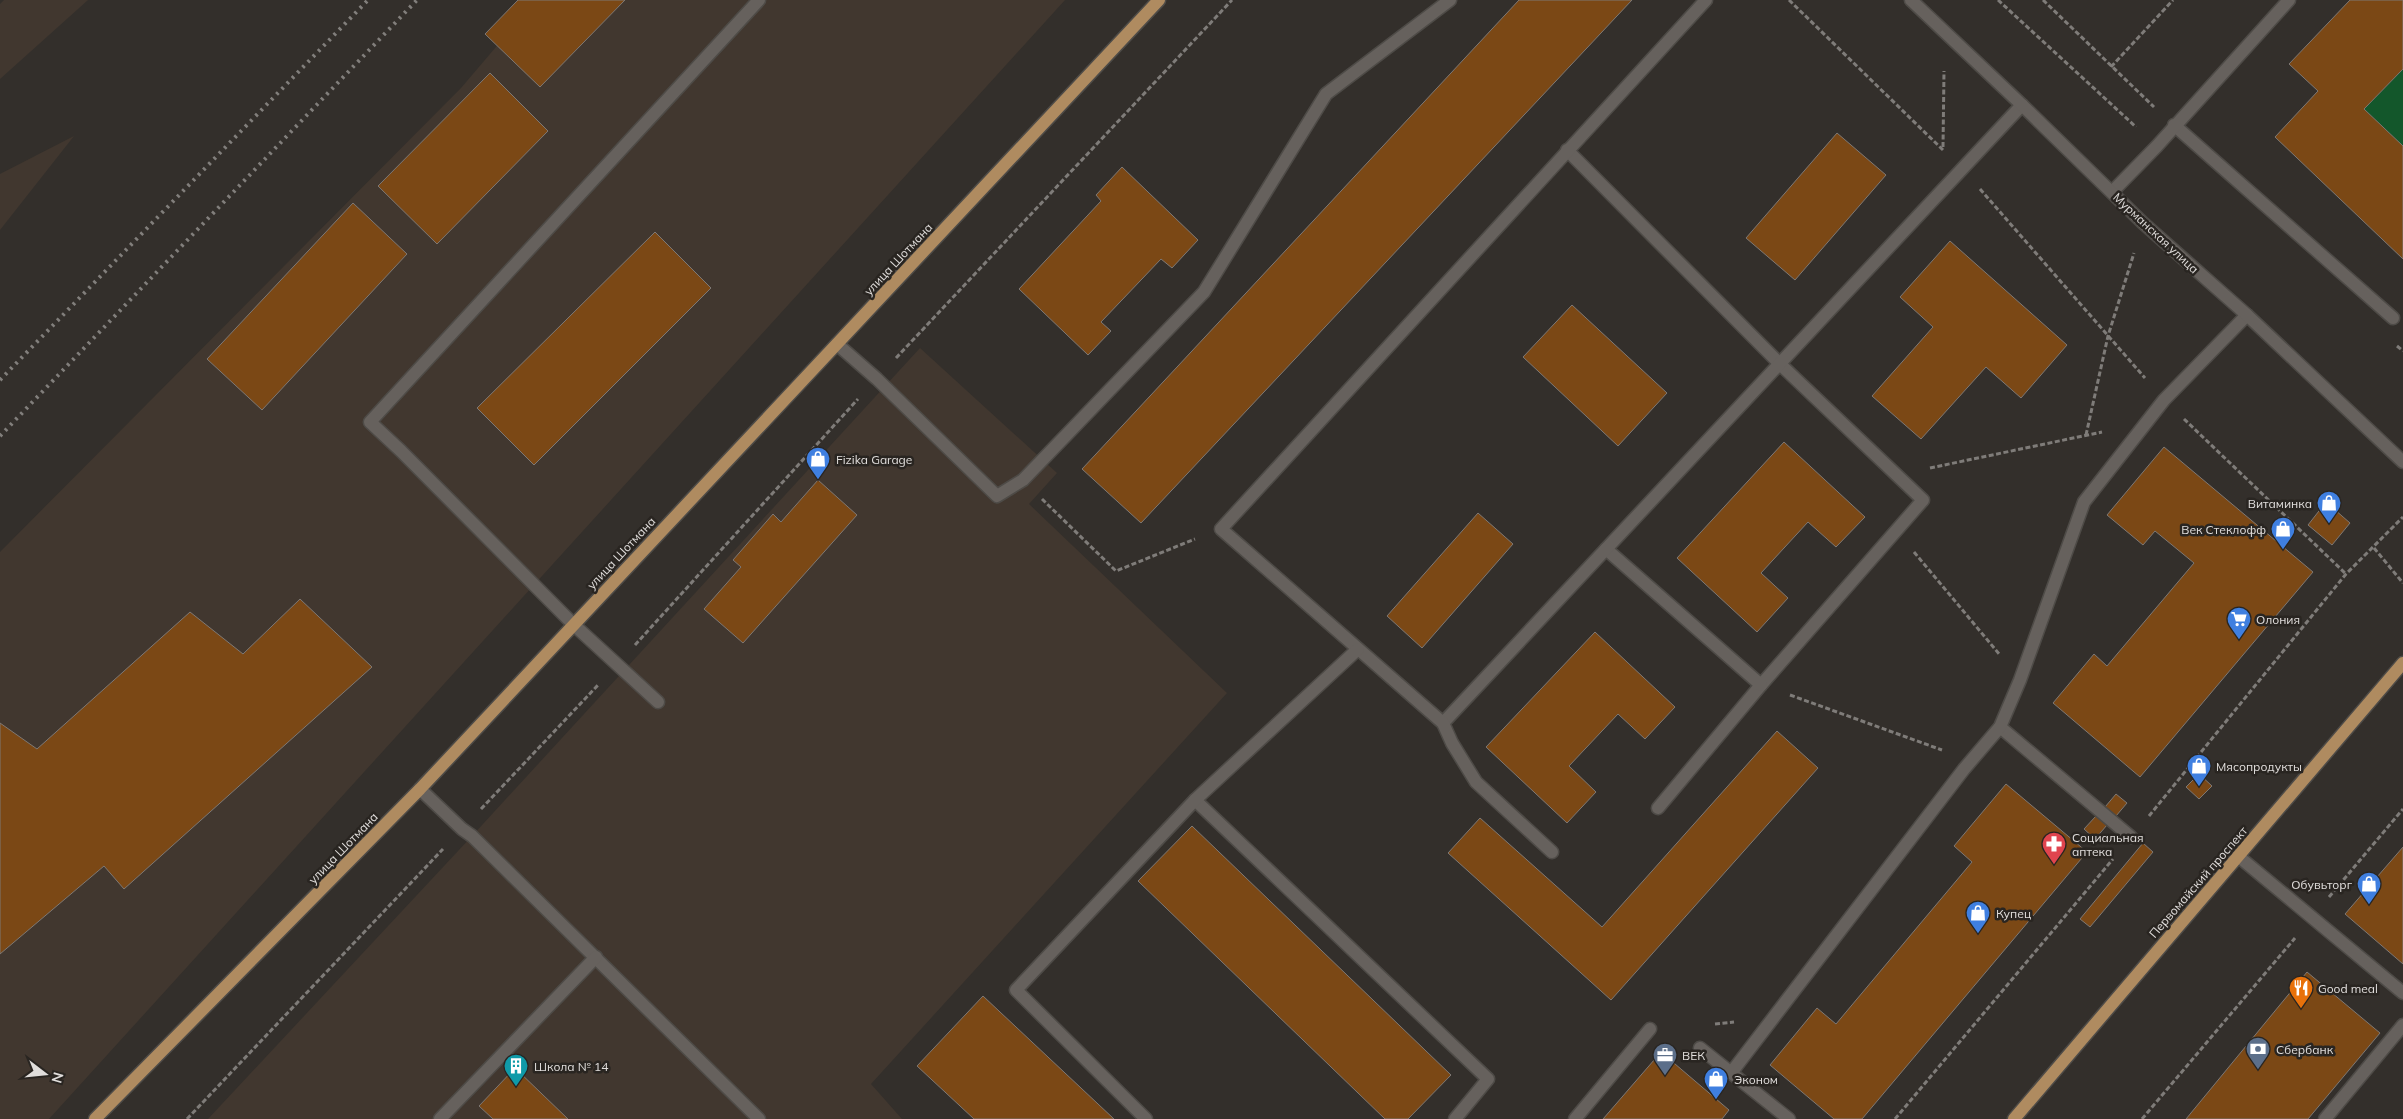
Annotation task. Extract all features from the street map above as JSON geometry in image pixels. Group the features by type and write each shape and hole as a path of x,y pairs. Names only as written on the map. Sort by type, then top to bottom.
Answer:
{"main road":[{"name":"улица Шотмана","path":"95,1119 420,789 572,624 1159,0"},
{"name":"Первомайский проспект","path":"2014,1119 2403,663"}],"street":[{"path":"658,702 572,624 401,450 370,422 759,0"},
{"path":"837,344 877,379 997,496 1023,480 1204,292 1326,94 1450,0"},
{"path":"1552,852 1476,782 1452,743 1444,723 1221,528 1706,0"},
{"name":"Мурманская улица","path":"1911,0 2022,104 2143,223 2247,315 2403,462"},
{"path":"2112,192 2157,146 2289,0"},
{"path":"1444,723 2022,104"},
{"path":"2174,125 2393,318"},
{"path":"1567,150 1780,364 1923,500 1761,685 1658,808"},
{"path":"1731,1073 1971,761 2000,727 2020,680 2084,502 2164,400 2247,315"},
{"path":"1606,549 1761,685"},
{"path":"1146,1119 1016,990 1195,800 1358,649"},
{"path":"2000,727 2132,837"},
{"path":"420,789 462,829 472,836 759,1119"},
{"path":"1195,800 1488,1079 1455,1119"},
{"path":"2238,856 2403,993"},
{"path":"440,1119 596,957"},
{"path":"2325,1119 2403,1025"},
{"path":"1575,1119 1650,1029"},
{"path":"1700,1048 1782,1117"}],"path":[{"path":"187,1119 617,665 877,379 1232,0"},
{"path":"1789,0 1962,168 2164,400 2346,574"},
{"path":"2043,0 2111,67 2174,125"},
{"path":"2111,67 2173,0"},
{"path":"1943,150 1944,32"},
{"path":"2086,435 2108,336 2143,223"},
{"path":"1897,475 2147,422"},
{"path":"1023,480 1116,571 1221,528"},
{"path":"1896,530 2020,680"},
{"path":"2374,548 2403,583"},
{"path":"1761,685 1971,761"},
{"path":"2142,1119 2403,809"}],"shaded area":[{"path":"4,0 88,0 0,79 0,4"},
{"path":"536,0 1065,0 49,1119 0,1119 0,552 461,88"},
{"path":"74,136 0,230 0,174"},
{"path":"920,348 1057,473 1029,504 1227,693 871,1084 902,1119 208,1119 472,836"}],"green space":[{"path":"2403,69 2403,146 2364,109"}],"building":[{"path":"518,0 625,0 540,87 485,34"},
{"path":"1519,0 1632,0 1141,523 1082,469"},
{"path":"2350,0 2403,0 2403,69 2364,109 2403,146 2403,259 2275,137 2318,91 2289,64"},
{"path":"490,73 548,131 437,244 378,186"},
{"path":"1837,133 1886,175 1795,280 1746,238"},
{"path":"1122,167 1198,240 1172,268 1161,259 1101,322 1111,331 1088,355 1019,289 1101,201 1096,195"},
{"path":"353,203 407,254 262,410 207,359"},
{"path":"655,232 711,288 534,465 477,408"},
{"path":"1950,241 2067,345 2021,398 1986,367 1921,439 1872,396 1933,327 1900,297"},
{"path":"1572,305 1667,393 1618,446 1523,357"},
{"path":"1784,442 1865,517 1836,547 1808,522 1761,573 1788,598 1757,632 1677,558"},
{"path":"2164,447 2313,572 2140,777 2053,703 2094,654 2107,666 2194,563 2155,531 2143,545 2107,515"},
{"path":"818,480 857,515 743,643 704,609 741,567 733,560 773,514 781,522"},
{"name":"Витаминка","path":"2326,502 2350,523 2332,545 2308,525"},
{"path":"1478,513 1513,544 1422,648 1387,616"},
{"path":"300,599 372,667 124,889 104,866 0,954 0,723 37,749 190,612 243,654"},
{"path":"1595,632 1675,707 1645,739 1618,714 1569,766 1596,792 1567,823 1486,747"},
{"path":"1777,731 1818,768 1611,1000 1448,853 1480,818 1602,927"},
{"name":"Мясопродукты","path":"2199,774 2212,786 2199,799 2186,787"},
{"path":"2006,784 2087,852 1862,1119 1834,1119 1770,1065 1817,1008 1836,1024 1972,862 1954,846"},
{"path":"2116,794 2127,803 2116,816 2105,807"},
{"path":"2096,816 2107,825 2095,839 2084,829"},
{"path":"1192,826 1451,1075 1408,1119 1385,1119 1138,881"},
{"path":"2143,843 2153,852 2090,927 2080,919"},
{"path":"2403,847 2403,964 2345,914"},
{"path":"2307,972 2380,1033 2308,1119 2186,1119"},
{"path":"983,996 1114,1119 974,1119 917,1066"},
{"name":"ВЕК","path":"1661,1052 1729,1110 1722,1119 1603,1119"},
{"name":"Школа № 14","path":"515,1068 568,1119 493,1119 479,1106"}],"railway":[{"path":"0,380 368,0"},
{"path":"0,436 417,0"}],"place":[{"name":"Fizika Garage","path":"818,480"},
{"name":"Витаминка","path":"2329,524"},
{"name":"Век Стеклофф","path":"2283,550"},
{"name":"Олония","path":"2239,640"},
{"name":"Мясопродукты","path":"2199,787"},
{"name":"Социальная аптека","path":"2054,865"},
{"name":"Обувьторг","path":"2369,905"},
{"name":"Купец","path":"1978,934"},
{"name":"Good meal","path":"2301,1009"},
{"name":"Сбербанк","path":"2258,1070"},
{"name":"ВЕК","path":"1665,1076"},
{"name":"Школа № 14","path":"516,1087"},
{"name":"Эконом","path":"1716,1100"}]}
